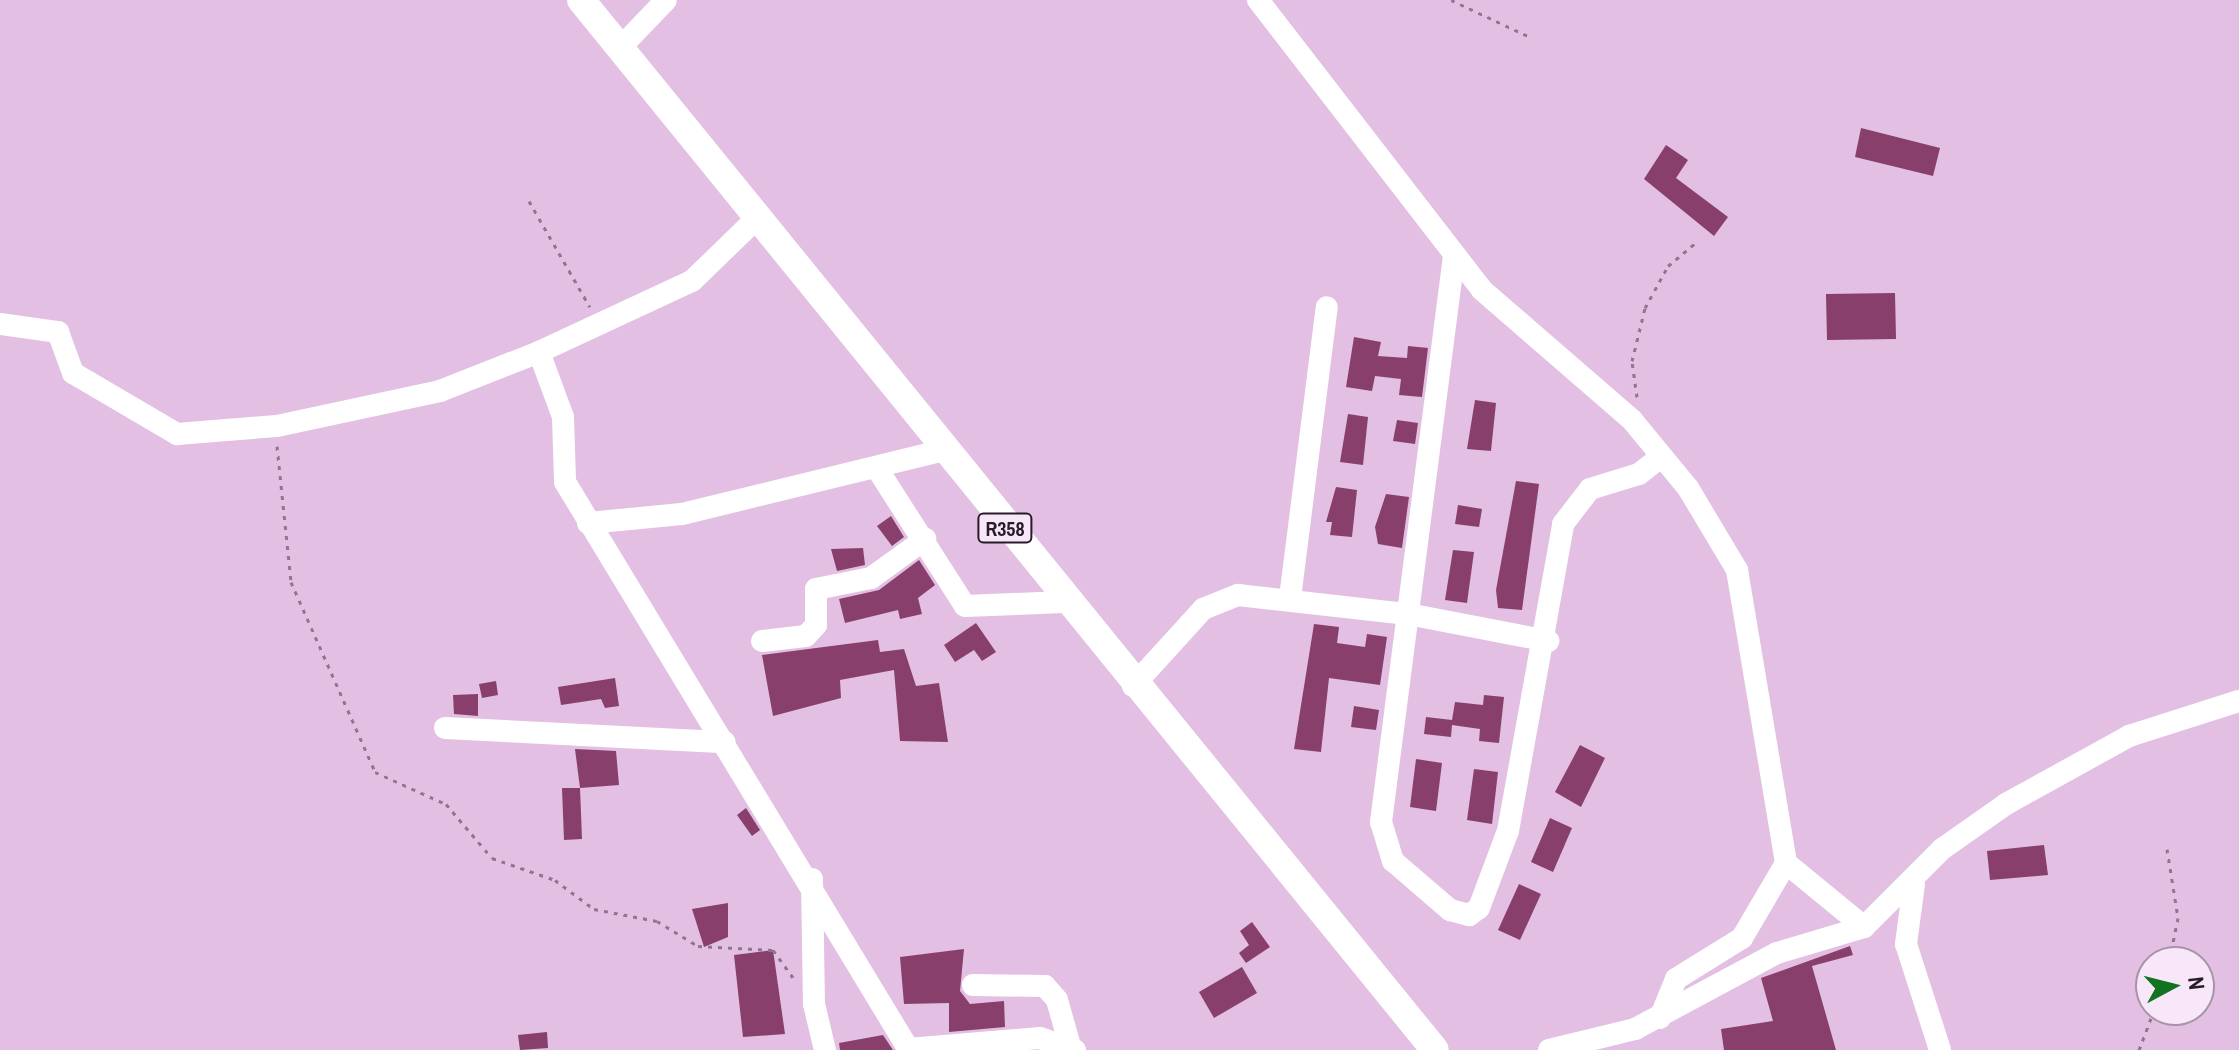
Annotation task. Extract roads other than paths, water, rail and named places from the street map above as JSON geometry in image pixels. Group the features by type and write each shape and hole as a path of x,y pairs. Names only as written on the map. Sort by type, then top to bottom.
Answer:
{"main road":[{"name":"R358","path":"581,0 1064,602 1435,1050"}],"street":[{"path":"620,48 666,0"},
{"path":"1258,0 1454,256 1526,335 1632,420 1661,457 1737,570 1786,863 1742,938 1676,979 1660,1018"},
{"path":"0,324 58,332 73,373 167,431 187,436 277,426 440,391 539,352 692,281 755,220"},
{"path":"1454,256 1381,839 1433,899 1462,914 1479,908 1508,831 1548,641 1563,524 1576,501 1661,457"},
{"path":"1290,598 1327,307"},
{"path":"539,352 563,417 563,476 588,523 812,879 909,1049 1040,1038 1072,1048"},
{"path":"588,523 682,514 878,470 944,450"},
{"path":"878,470 925,539 965,606 1064,602"},
{"path":"762,641 813,632 816,589 871,578 925,539"},
{"path":"1133,686 1217,600 1290,598 1408,614 1548,641"},
{"path":"1549,1050 1660,1018 1777,953 1864,927 1914,884 1942,849 2115,742 2239,701"},
{"path":"445,728 725,742"},
{"path":"1786,863 1864,927"},
{"path":"812,879 814,1004 825,1050"},
{"path":"1914,884 1906,944 1940,1050"},
{"path":"973,985 1045,986 1057,1000 1072,1048"}]}
